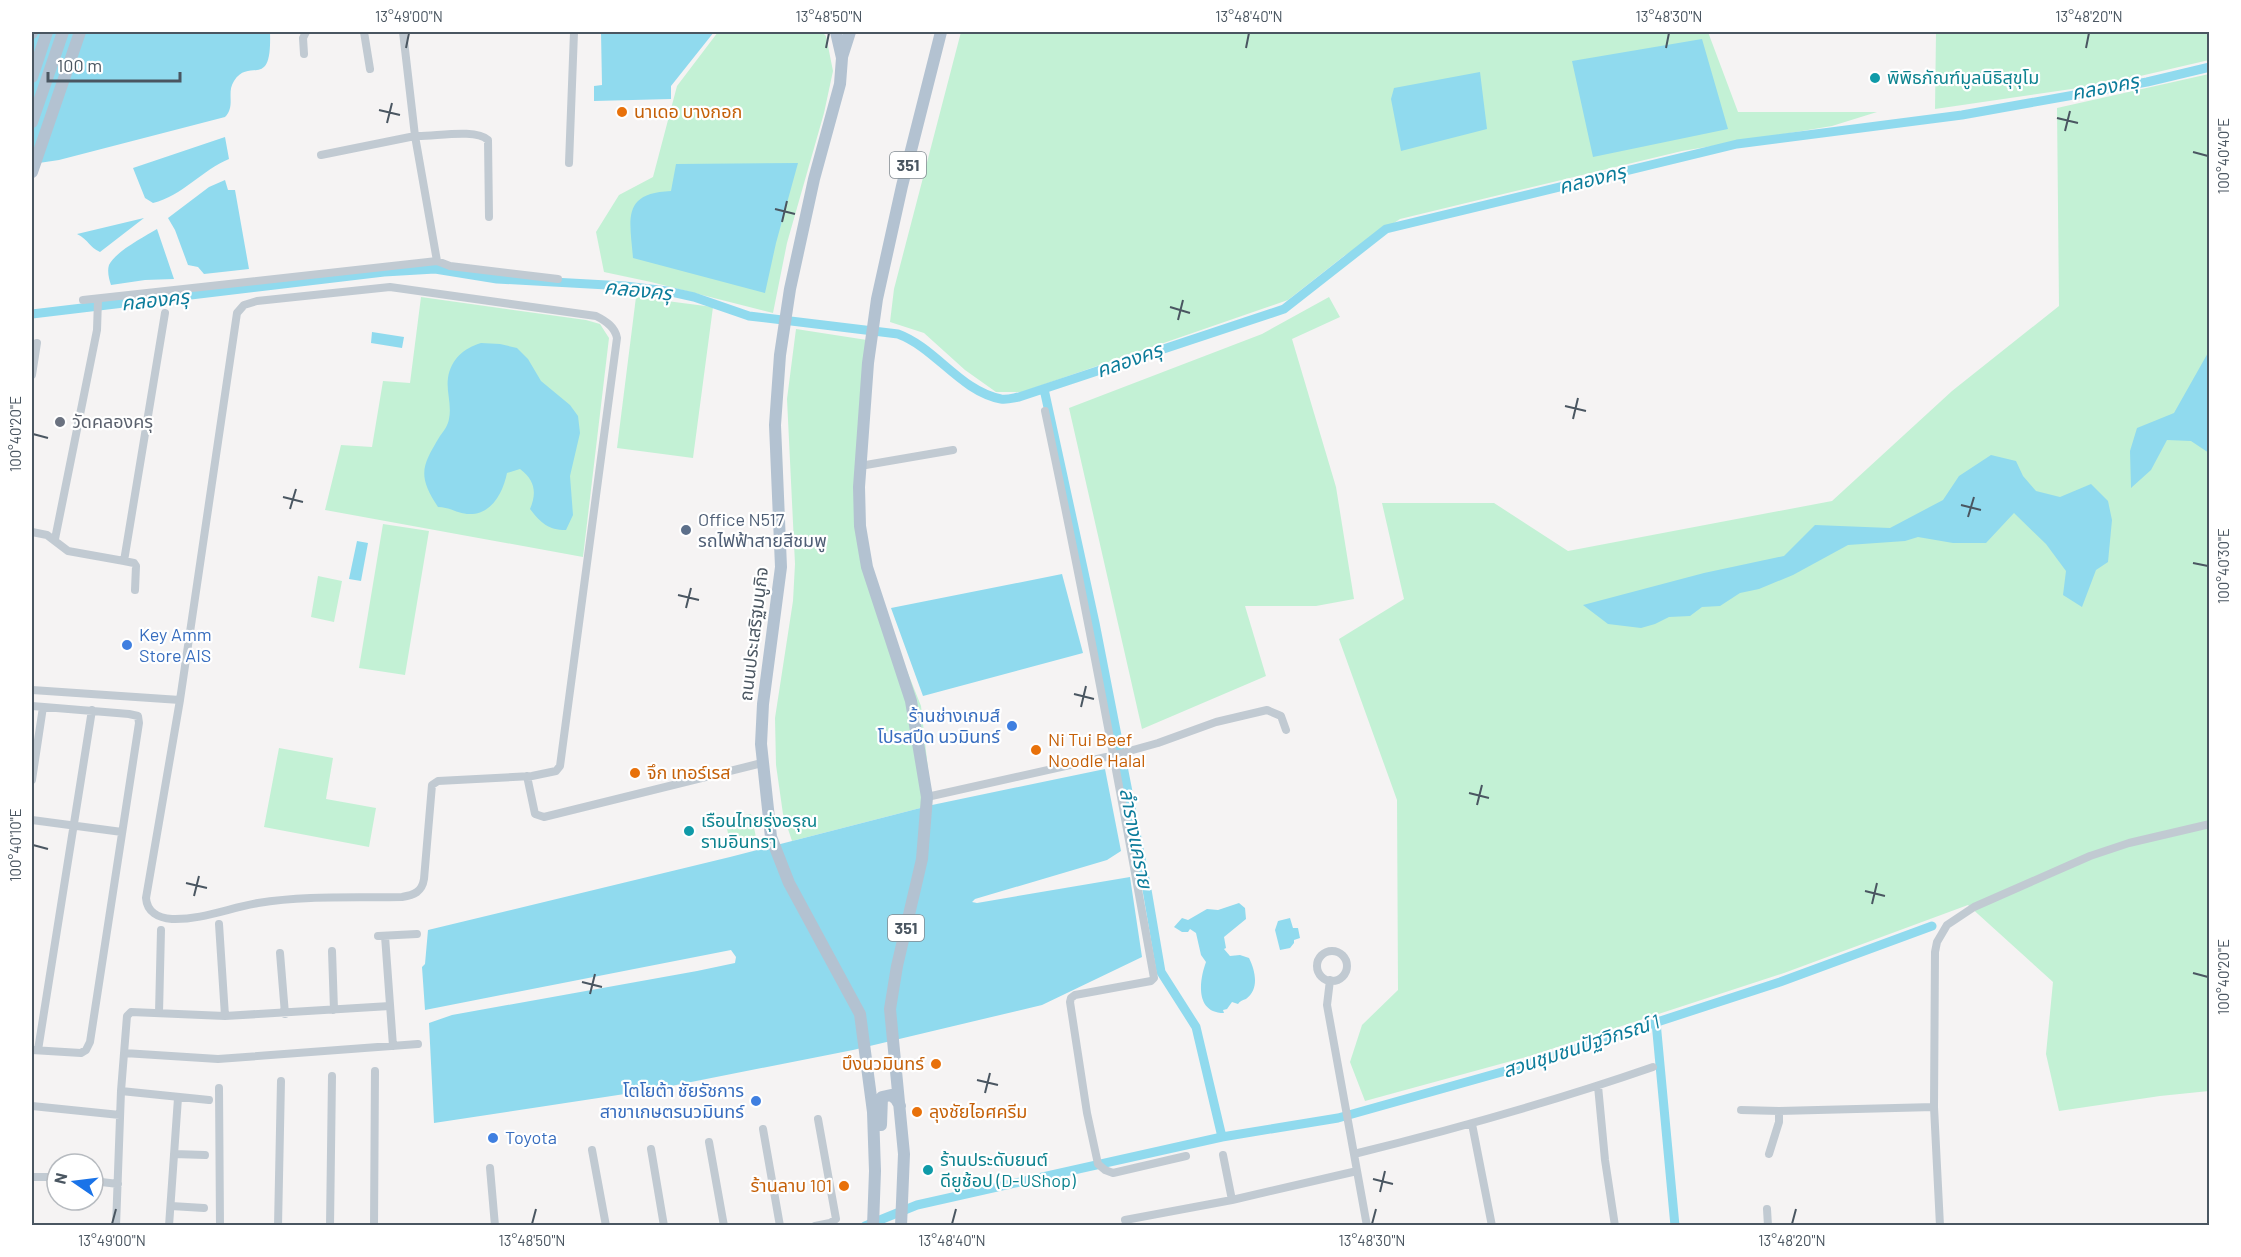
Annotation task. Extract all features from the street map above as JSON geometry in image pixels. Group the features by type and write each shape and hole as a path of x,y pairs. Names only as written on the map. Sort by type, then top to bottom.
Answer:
{"main road":[{"path":"32,77 47,32"},
{"path":"32,122 63,32"},
{"path":"71,32 74,48"},
{"path":"32,172 80,32"},
{"name":"ถนนประเสริฐมนูกิจ","path":"836,32 842,58 840,84 814,179 790,289 780,355 775,443 781,567 763,704 761,744 771,837 794,892 860,1014 873,1112 875,1220"},
{"path":"842,58 850,32"},
{"name":"351","path":"901,1219 904,1154 890,1010 897,966 922,859 926,800 911,701 867,567 860,526 860,466 868,363 877,299 902,186 941,32"},
{"path":"875,1220 882,1097 891,1095 900,1107"}],"street":[{"path":"304,54 303,38 306,32"},
{"path":"364,32 370,69"},
{"path":"403,32 415,136 437,261"},
{"path":"570,163 574,32"},
{"path":"321,155 415,136 477,133 488,140 489,217"},
{"path":"83,300 98,301 437,261 450,266 558,279"},
{"path":"390,287 596,316 612,327 617,338 561,760 556,771 527,776 438,781 432,785 423,886 413,895 290,899 257,903 221,913 172,919 151,911 147,905 146,898 180,700 237,313 244,305 257,301 390,287"},
{"path":"56,539 98,330 98,301"},
{"path":"124,561 165,313"},
{"path":"32,375 37,343"},
{"path":"1045,411 1119,754 1154,978 1151,981 1076,995 1071,998 1087,1113 1100,1165 1113,1173 1186,1156"},
{"path":"860,466 953,450"},
{"path":"32,532 56,539 61,547 68,551 134,563 136,566 135,590"},
{"path":"32,690 180,700"},
{"path":"32,706 92,710 129,714 138,716 140,723 90,1042 86,1050 73,1054 35,1050 92,710"},
{"path":"32,780 43,707"},
{"path":"926,800 1119,754 1216,722 1267,710 1281,716 1286,730"},
{"path":"527,776 535,814 544,817 762,763"},
{"path":"32,820 122,832"},
{"path":"1940,1226 1934,1107 1935,952 1937,942 1947,925 1974,907 2090,856 2129,843 2210,824"},
{"path":"219,924 225,1016"},
{"path":"159,1013 160,930"},
{"path":"393,1046 381,936 417,934"},
{"path":"332,951 334,1010"},
{"path":"280,953 285,1014"},
{"path":"1330,980 1328,1005 1367,1226"},
{"path":"116,1226 121,1091 127,1016 131,1012 225,1016 390,1006"},
{"path":"124,1053 218,1059 418,1044"},
{"path":"1354,1154 1472,1124 1653,1067"},
{"path":"374,1226 375,1071"},
{"path":"330,1226 332,1076"},
{"path":"278,1226 280,1081"},
{"path":"1598,1086 1605,1161 1615,1226"},
{"path":"219,1088 220,1226"},
{"path":"121,1091 209,1100"},
{"path":"169,1226 178,1098"},
{"path":"32,1106 120,1115"},
{"path":"1741,1110 1934,1107"},
{"path":"1770,1154 1779,1122 1779,1111"},
{"path":"815,1226 830,1223 836,1219 818,1119"},
{"path":"1472,1124 1492,1226"},
{"path":"763,1129 780,1226"},
{"path":"710,1142 724,1226"},
{"path":"651,1149 664,1226"},
{"path":"592,1150 606,1226"},
{"path":"174,1154 205,1155"},
{"path":"1223,1155 1232,1200"},
{"path":"490,1168 495,1226"},
{"path":"1125,1220 1232,1200 1357,1171"},
{"path":"105,1182 118,1184"},
{"path":"171,1206 204,1208"},
{"path":"1767,1209 1768,1226"}],"green space":[{"path":"718,32 822,32 826,36 833,71 824,113 787,243 773,313 604,272 596,232 619,195 653,177 677,86"},
{"path":"961,32 1708,32 1738,112 1877,112 1832,126 1682,151 1400,219 1344,256 1288,300 1022,392 996,392 965,370 924,333 890,322 894,289"},
{"path":"1936,32 2209,32 2209,60 2106,84 1935,109"},
{"path":"2209,74 2209,1091 2059,1111 2046,1054 2053,982 1968,905 1784,973 1533,1055 1365,1101 1350,1062 1362,1025 1398,990 1397,800 1339,639 1404,599 1382,503 1494,503 1568,551 1832,501 1952,391 2059,306 2057,108"},
{"path":"421,297 586,320 600,324 609,338 583,557 325,510 341,445 372,447 383,381 410,383"},
{"path":"636,297 713,307 693,458 617,448"},
{"path":"1329,297 1340,317 1292,339 1336,487 1354,599 1316,606 1245,606 1266,676 1142,729 1069,408 1262,334"},
{"path":"796,329 867,340 862,558 921,706 932,805 792,841 783,814 776,765 775,718 793,601 795,564 787,399"},
{"path":"383,524 429,531 405,675 359,668"},
{"path":"318,576 342,581 334,622 311,617"},
{"path":"279,748 333,758 326,799 376,808 369,847 264,827"},
{"path":"751,814 756,837 730,843 725,819"}],"water":[{"path":"32,32 270,32 270,50 264,67 240,74 234,81 230,108 225,117 59,160 32,164"},
{"path":"601,32 714,32 671,86 671,99 594,101 594,86 602,85"},
{"path":"1702,39 1728,129 1593,157 1572,61"},
{"path":"1480,72 1487,129 1401,151 1391,99 1394,88"},
{"path":"225,137 229,159 163,200 153,203 145,198 133,168"},
{"path":"798,163 765,293 633,258 632,211 636,203 644,197 671,191 676,164"},
{"path":"225,180 228,190 235,190 249,269 204,274 198,267 188,265 168,218 209,187"},
{"path":"144,218 100,252 77,234"},
{"path":"157,229 174,279 111,285 108,270 113,260 131,245"},
{"path":"372,332 404,337 402,348 371,343"},
{"path":"481,343 517,348 528,359 541,381 570,405 578,416 580,433 570,476 573,515 566,530 554,529 545,525 530,509 534,498 532,482 520,469 507,473 503,488 495,501 490,507 476,514 438,507 431,496 424,471 429,455 449,419 450,371 459,355"},
{"path":"2209,351 2209,453 2191,441 2167,440 2151,470 2131,488 2130,451 2137,428 2174,413"},
{"path":"1991,455 2016,461 2023,476 2036,491 2060,497 2091,484 2108,501 2112,520 2108,562 2096,570 2082,607 2063,595 2066,571 2046,544 2014,513 1986,543 1953,543 1918,537 1905,541 1848,545 1793,575 1759,589 1740,593 1720,606 1702,607 1690,616 1669,617 1641,628 1608,624 1583,605 1704,573 1784,556 1815,525 1890,528 1943,500 1959,476"},
{"path":"357,541 368,543 361,581 349,579"},
{"path":"1062,574 1083,653 923,696 891,608"},
{"path":"1105,769 1121,851 1107,860 975,899 972,902 1130,877 1142,957 1042,1005 853,1050 651,1090 434,1123 429,1023 452,1015 735,963 736,957 731,950 425,1010 422,967 425,964 428,930 730,857 932,805"},
{"path":"1239,903 1245,908 1246,919 1224,937 1226,948 1224,949 1230,956 1240,955 1249,958 1255,985 1246,999 1238,1004 1232,1002 1227,1009 1223,1010 1224,1013 1215,1012 1208,1008 1202,995 1201,986 1206,962 1201,955 1196,933 1190,929 1188,932 1182,932 1174,927 1182,918 1188,920 1207,909 1218,910"},
{"path":"1290,918 1293,928 1298,928 1300,938 1294,940 1290,948 1280,950 1275,930 1278,921"}],"waterway":[{"name":"คลองครุ","path":"32,314 384,272 435,269 497,279 625,286 667,291 694,297 749,316 898,334 912,340 973,387 986,394 1008,399 1284,309 1386,229 1737,144 1962,115 2147,82 2210,67"},
{"name":"ลำรางแคราย","path":"1044,389 1095,623 1161,972 1196,1027 1222,1137"},
{"name":"สวนชุมชนปัฐวิกรณ์ 1","path":"865,1226 917,1205 1222,1137 1338,1118 1516,1068 1780,982 1932,926"},
{"path":"1656,1022 1675,1226"}],"place":[{"name":"พิพิธภัณฑ์มูลนิธิสุขุโม","path":"1875,78"},
{"name":"นาเดอ บางกอก","path":"622,112"},
{"name":"วัดคลองครุ","path":"60,422"},
{"name":"Office N517 รถไฟฟ้าสายสีชมพู","path":"686,530"},
{"name":"Key Amm Store AIS","path":"127,645"},
{"name":"ร้านช่างเกมส์ โปรสปีด นวมินทร์","path":"1012,726"},
{"name":"Ni Tui Beef Noodle Halal","path":"1036,750"},
{"name":"จึก เทอร์เรส","path":"635,773"},
{"name":"เรือนไทยรุ่งอรุณ รามอินทรา","path":"689,831"},
{"name":"บึงนวมินทร์","path":"936,1064"},
{"name":"โตโยต้า ชัยรัชการ สาขาเกษตรนวมินทร์","path":"756,1101"},
{"name":"ลุงชัยไอศครีม","path":"917,1112"},
{"name":"Toyota","path":"493,1138"},
{"name":"ร้านประดับยนต์ ดียูช้อป (D-UShop)","path":"928,1170"},
{"name":"ร้านลาบ 101","path":"844,1186"}]}
